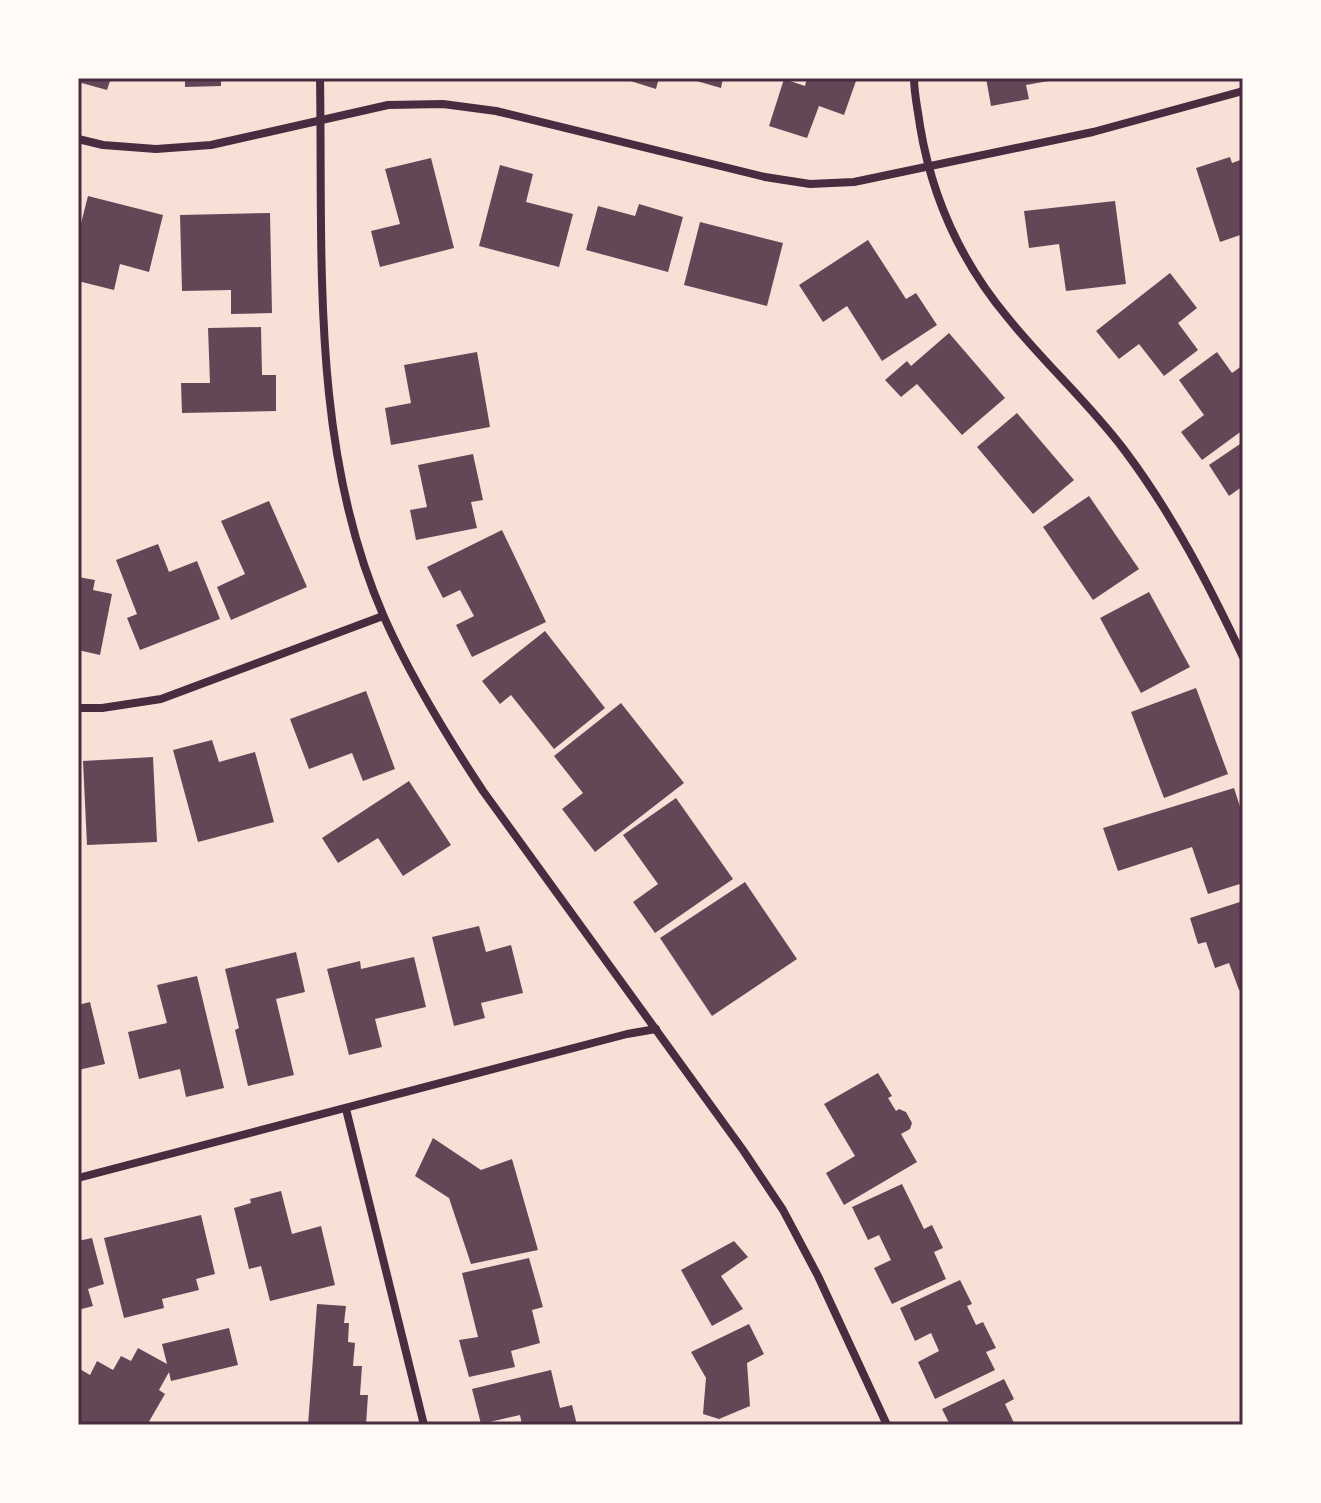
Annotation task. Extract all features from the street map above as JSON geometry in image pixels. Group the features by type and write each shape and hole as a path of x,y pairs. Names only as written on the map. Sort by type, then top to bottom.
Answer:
{"street":[{"path":"320,78 325,366 331,423 342,484 359,548 383,616 414,678 476,780 783,1210 818,1276 887,1425"},
{"path":"914,78 927,167 944,215 972,269 1008,318 1072,387 1125,451 1170,518 1214,596 1243,657"},
{"path":"78,139 103,145 143,148 211,145 388,105 443,104 496,111 765,177 810,184 854,182 1093,132 1243,91"},
{"path":"78,708 102,708 161,699 383,616"},
{"path":"78,1178 656,1029"},
{"path":"346,1109 424,1425"}],"building":[{"path":"78,78 111,78 107,90 78,82"},
{"path":"185,78 221,78 221,86 185,87"},
{"path":"621,78 659,78 656,89"},
{"path":"686,78 723,78 721,88"},
{"path":"807,78 857,78 844,115 819,106 807,138 769,126 784,79 805,86"},
{"path":"986,78 1054,80 1026,85 1029,99 991,106"},
{"path":"1230,157 1232,163 1243,159 1243,234 1220,242 1196,168"},
{"path":"431,158 454,248 380,267 371,231 400,224 385,169"},
{"path":"500,165 533,174 526,202 573,214 559,267 479,246"},
{"path":"88,196 163,215 149,272 120,264 114,290 78,281 78,235"},
{"path":"1115,201 1126,284 1066,291 1059,244 1029,248 1024,211"},
{"path":"639,204 683,217 668,272 586,250 598,206 635,216"},
{"path":"270,213 272,313 231,314 231,290 182,291 180,215"},
{"path":"700,222 783,243 767,306 684,285"},
{"path":"868,240 906,299 916,293 937,325 882,361 847,306 823,322 799,285"},
{"path":"1170,273 1197,308 1178,323 1198,350 1164,376 1139,344 1119,359 1096,331"},
{"path":"261,327 262,375 276,375 276,411 182,413 181,383 210,383 208,328"},
{"path":"949,333 1005,398 962,435 917,384 901,397 885,380 907,361 911,366"},
{"path":"477,352 490,427 391,445 385,408 411,403 404,365"},
{"path":"1217,352 1232,373 1243,365 1243,430 1202,460 1181,432 1204,415 1179,380"},
{"path":"1017,413 1074,480 1033,514 977,447"},
{"path":"1243,442 1243,486 1229,496 1209,465"},
{"path":"473,454 483,500 471,502 477,528 416,540 410,510 427,507 418,465"},
{"path":"1089,496 1139,569 1093,600 1043,527"},
{"path":"269,501 307,587 231,620 217,587 245,574 221,521"},
{"path":"502,530 546,622 472,657 456,625 474,616 460,590 443,598 427,567"},
{"path":"158,544 169,572 197,561 220,619 140,650 127,618 137,614 116,560"},
{"path":"78,577 95,580 93,590 112,594 100,655 78,650"},
{"path":"1149,592 1190,667 1141,693 1100,618"},
{"path":"545,631 605,708 554,749 511,695 500,704 482,681"},
{"path":"1196,688 1228,774 1164,798 1131,712"},
{"path":"366,691 395,769 363,781 352,753 309,769 290,719"},
{"path":"621,703 684,783 595,852 562,809 583,793 554,756"},
{"path":"212,740 219,762 255,752 274,822 198,842 173,750"},
{"path":"153,757 157,842 87,845 83,761"},
{"path":"409,781 451,845 403,876 378,838 338,863 322,838"},
{"path":"1234,788 1243,816 1243,883 1208,894 1192,847 1118,871 1103,828"},
{"path":"676,798 733,879 655,933 633,902 658,884 623,835"},
{"path":"745,882 797,959 712,1016 660,938"},
{"path":"1243,901 1243,989 1239,990 1229,963 1215,968 1206,942 1198,944 1190,918"},
{"path":"479,926 486,952 511,945 523,993 481,1003 485,1018 454,1026 432,937"},
{"path":"296,952 305,992 276,999 294,1075 248,1086 225,969"},
{"path":"414,957 426,1007 375,1019 382,1047 349,1055 327,969 360,961 361,969"},
{"path":"197,976 224,1088 186,1097 180,1069 139,1079 128,1032 167,1023 157,985"},
{"path":"90,1002 105,1064 78,1070 78,1005"},
{"path":"878,1073 892,1096 888,1098 896,1111 906,1112 912,1123 910,1129 901,1134 917,1162 844,1205 826,1173 855,1156 824,1104"},
{"path":"433,1138 481,1170 512,1159 538,1250 471,1264 449,1198 415,1176"},
{"path":"902,1184 924,1229 932,1225 943,1248 934,1252 946,1279 892,1304 874,1268 891,1260 879,1235 868,1240 852,1207"},
{"path":"281,1191 292,1234 321,1226 335,1285 270,1301 261,1266 249,1269 234,1208 251,1203 250,1199"},
{"path":"201,1215 215,1274 196,1279 199,1290 162,1299 164,1308 124,1318 104,1238"},
{"path":"92,1238 104,1284 88,1289 93,1306 78,1310 78,1241"},
{"path":"734,1241 748,1257 721,1276 743,1309 712,1326 681,1270"},
{"path":"529,1258 543,1307 532,1310 540,1343 511,1351 515,1367 469,1377 459,1340 478,1337 462,1273"},
{"path":"960,1280 972,1304 967,1306 976,1325 983,1322 996,1348 986,1352 995,1370 935,1399 918,1362 939,1351 931,1333 915,1341 900,1308"},
{"path":"317,1304 346,1306 344,1323 349,1323 348,1342 355,1343 353,1366 362,1366 360,1395 368,1395 366,1425 308,1425"},
{"path":"749,1324 764,1354 747,1363 750,1406 719,1419 703,1414 706,1378 691,1352"},
{"path":"229,1328 238,1365 171,1381 169,1372 159,1390 165,1394 147,1425 78,1425 78,1368 90,1375 97,1361 113,1370 121,1356 131,1361 138,1348 167,1364 162,1344"},
{"path":"551,1370 560,1408 572,1405 577,1425 522,1425 520,1415 481,1424 472,1389"},
{"path":"1004,1379 1014,1399 1005,1404 1015,1425 950,1425 942,1409"}]}
